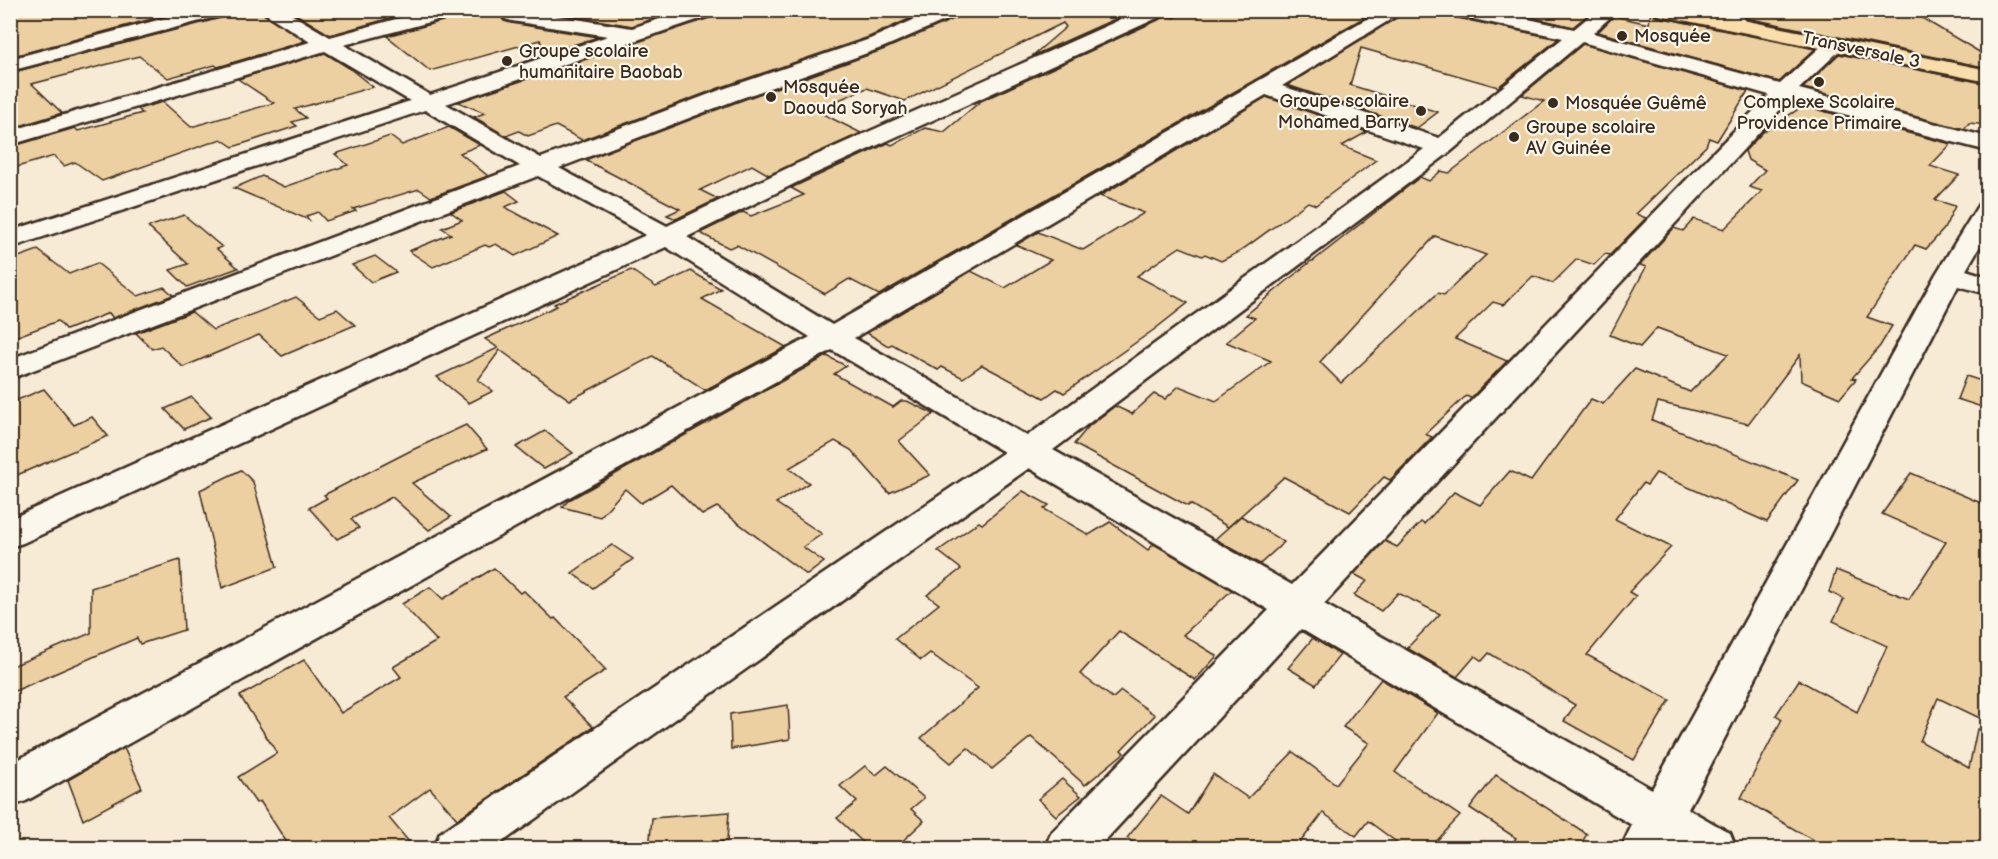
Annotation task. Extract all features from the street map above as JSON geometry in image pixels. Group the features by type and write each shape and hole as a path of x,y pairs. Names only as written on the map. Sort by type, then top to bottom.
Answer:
{"main road":[{"name":"Transversale 3","path":"1663,10 1988,76"}],"street":[{"path":"10,65 220,10"},
{"path":"269,10 540,168 667,236 832,338 1295,607 1652,834 1713,849"},
{"path":"10,138 326,44 453,10"},
{"path":"10,240 708,10"},
{"path":"10,370 728,95 877,43 953,10"},
{"path":"10,534 667,236 803,170 1159,10"},
{"path":"10,788 832,338 1397,10"},
{"path":"1459,10 1577,35 1784,92 1988,144"},
{"path":"457,849 1028,452 1442,147 1610,10"},
{"path":"1727,10 1740,26"},
{"path":"512,15 636,35"},
{"path":"1068,849 1784,92 1834,45"},
{"path":"1264,87 1442,147"},
{"path":"1652,834 1950,274 1988,209"},
{"path":"1950,274 1988,286"}],"building":[{"path":"10,10 185,10 10,57"},
{"path":"231,10 258,10 305,41 218,67 215,65 168,78 139,56 32,84 62,113 10,129 10,73 228,16"},
{"path":"289,10 419,10 330,35"},
{"path":"464,10 503,10 500,16 504,21 511,23 598,37 545,54 540,40 430,71 387,36 461,16"},
{"path":"537,10 678,10 632,26"},
{"path":"719,10 929,10 869,37 719,88 582,140 556,126 528,136 519,131 506,136 474,117 485,113 458,102 716,16"},
{"path":"964,10 1135,10 1032,56 1066,27 1063,23 905,101 867,88 815,110 861,133 769,175 752,165 700,190 718,199 676,219 667,215 680,209 585,160 885,49 961,16"},
{"path":"1189,10 1377,10 879,295 849,279 825,294 737,245 729,248 700,233 743,212 751,216 804,195 791,188 888,143 892,145 925,128 944,132 981,101 1167,16 1174,18"},
{"path":"1408,10 1448,10 1451,16 1458,18 1558,39 1498,87 1361,48 1350,85 1438,112 1417,128 1287,85"},
{"path":"1501,10 1585,10 1591,12 1573,27"},
{"path":"1651,10 1655,16 1663,18 1815,49 1779,82 1598,32 1614,16 1649,24"},
{"path":"1740,10 1910,11 1988,57 1988,68 1747,18"},
{"path":"1583,44 1748,91 1717,141 1709,138 1706,146 1636,214 1646,218 1610,255 1605,254 1594,265 1577,259 1553,283 1533,276 1503,305 1493,302 1455,339 1507,361 1471,398 1466,396 1425,434 1432,437 1390,480 1384,477 1350,512 1284,477 1228,527 1190,504 1188,506 1074,444 1089,426 1115,406 1132,414 1154,394 1165,399 1179,386 1216,401 1271,361 1226,342 1255,318 1246,315 1311,261 1420,177 1429,181 1441,171 1449,173 1544,101 1522,95","holes":["1435,236 1486,255 1444,295 1438,293 1341,383 1320,362"]},
{"path":"325,53 373,87 295,109 306,118 292,122 297,126 233,147 221,139 102,181 75,162 64,166 54,156 10,169 10,147 75,128 78,131 142,113 138,109 163,102 191,127 274,103 238,79"},
{"path":"1839,54 1988,84 1988,125 1969,123 1964,129 1803,88"},
{"path":"1266,97 1367,132 1342,146 1376,160 1316,205 1308,202 1239,252 1221,261 1180,247 1137,276 1188,303 1064,393 1057,389 1044,398 982,365 963,378 942,367 938,370 892,344 888,346 867,333 971,271 1005,288 1051,260 1016,245 1038,232 1083,250 1144,213 1100,196"},
{"path":"1803,106 1951,144 1930,166 1959,175 1935,200 1955,206 1944,229 1926,249 1915,245 1867,317 1892,326 1880,346 1852,378 1856,379 1840,398 1801,381 1800,355 1748,424 1658,402 1652,420 1798,480 1767,522 1656,473 1647,485 1643,483 1615,519 1671,547 1629,592 1636,596 1587,655 1670,700 1634,760 1564,721 1575,705 1489,653 1482,661 1475,656 1457,677 1407,648 1440,614 1398,593 1381,611 1354,595 1367,581 1354,574 1385,541 1397,547 1421,522 1424,524 1454,492 1480,505 1510,471 1531,481 1591,399 1603,404 1635,369 1690,392 1728,354 1657,328 1640,347 1610,335 1646,267 1640,265 1674,228 1683,231 1694,219 1724,229 1762,191 1749,187 1765,170 1748,160 1745,151 1763,132"},
{"path":"449,127 480,145 460,153 488,176 431,197 419,189 353,209 356,211 326,221 318,212 306,216 309,220 234,188 262,176 284,187 348,165 335,154 390,136 402,145"},
{"path":"506,191 519,201 505,207 558,236 515,256 496,244 489,247 485,245 433,267 409,251 451,234 442,228 462,220 451,212"},
{"path":"184,215 222,247 217,249 238,268 187,287 170,270 188,264 148,227"},
{"path":"38,250 69,274 97,263 138,296 164,287 173,295 113,318 109,313 66,330 58,321 10,339 10,260"},
{"path":"375,256 396,272 371,282 352,265"},
{"path":"631,270 656,287 691,271 721,289 702,299 786,347 705,390 653,356 570,400 500,350 478,380 493,391 469,403 437,377 498,348 485,339 557,306 554,304"},
{"path":"296,297 320,316 337,309 355,325 282,356 259,335 183,367 161,346 152,349 136,333 192,312 213,330"},
{"path":"827,356 846,366 834,374 893,407 901,401 907,401 934,414 899,441 930,475 889,493 851,450 835,441 789,468 809,483 776,503 822,534 803,547 824,562 807,575 717,507 702,515 671,485 641,503 625,489 600,517 562,507 569,500"},
{"path":"1966,376 1988,383 1988,409 1957,399"},
{"path":"44,389 74,425 92,417 108,436 10,478 10,403"},
{"path":"192,397 211,417 184,429 165,409"},
{"path":"466,425 487,449 412,483 451,517 429,530 392,497 351,519 359,528 337,539 309,508 327,498 324,495"},
{"path":"545,431 573,453 544,469 516,447"},
{"path":"241,470 253,482 277,567 222,588 200,490"},
{"path":"1911,473 1988,506 1988,722 1938,698 1920,741 1969,768 1977,729 1988,730 1988,849 1828,849 1741,798 1782,719 1776,715 1799,680 1857,712 1887,646 1833,621 1844,599 1829,592 1836,570 1909,599 1946,542 1882,514"},
{"path":"1023,491 1049,505 1044,509 1089,535 1110,522 1148,550 1154,544 1232,590 1183,635 1217,656 1195,680 1119,631 1080,674 1113,698 1121,691 1155,715 1121,750 1124,753 1085,785 1031,737 992,769 968,748 951,763 921,738 978,688 930,653 921,660 895,639 939,604 927,595 961,569 938,551 979,522 982,524"},
{"path":"1241,516 1284,542 1260,564 1215,539"},
{"path":"612,545 633,559 593,588 572,573"},
{"path":"180,560 184,630 140,644 137,638 10,693 10,667 91,633 91,588"},
{"path":"494,568 520,593 524,591 553,619 555,618 606,670 563,697 593,727 457,819 430,788 389,818 415,849 291,849 260,801 256,803 238,777 277,753 240,696 304,660 341,713 401,677 393,667 437,641 402,604 430,587 443,599"},
{"path":"1313,638 1340,655 1316,685 1288,668"},
{"path":"1381,679 1438,713 1395,772 1460,816 1429,849 1406,849 1368,821 1356,836 1323,813 1295,849 1143,849 1127,838 1161,796 1188,814 1213,774 1248,798 1293,752 1336,784 1369,743 1343,727"},
{"path":"788,705 790,739 731,749 730,714"},
{"path":"124,748 142,788 83,820 68,780"},
{"path":"865,766 876,775 887,766 924,798 911,809 924,821 894,849 870,849 837,818 857,802 840,786"},
{"path":"1496,775 1587,834 1578,849 1509,849 1516,838 1470,808"},
{"path":"1062,779 1081,796 1056,816 1038,799"},
{"path":"729,812 727,841 649,849 652,818"}],"place":[{"name":"Mosquée","path":"1622,36"},
{"name":"Groupe scolaire humanitaire Baobab","path":"507,61"},
{"name":"Complexe Scolaire Providence Primaire","path":"1819,82"},
{"name":"Mosquée Daouda Soryah","path":"771,97"},
{"name":"Mosquée Guêmê","path":"1553,103"},
{"name":"Groupe scolaire Mohamed Barry","path":"1421,111"},
{"name":"Groupe scolaire AV Guinée","path":"1514,137"}]}
